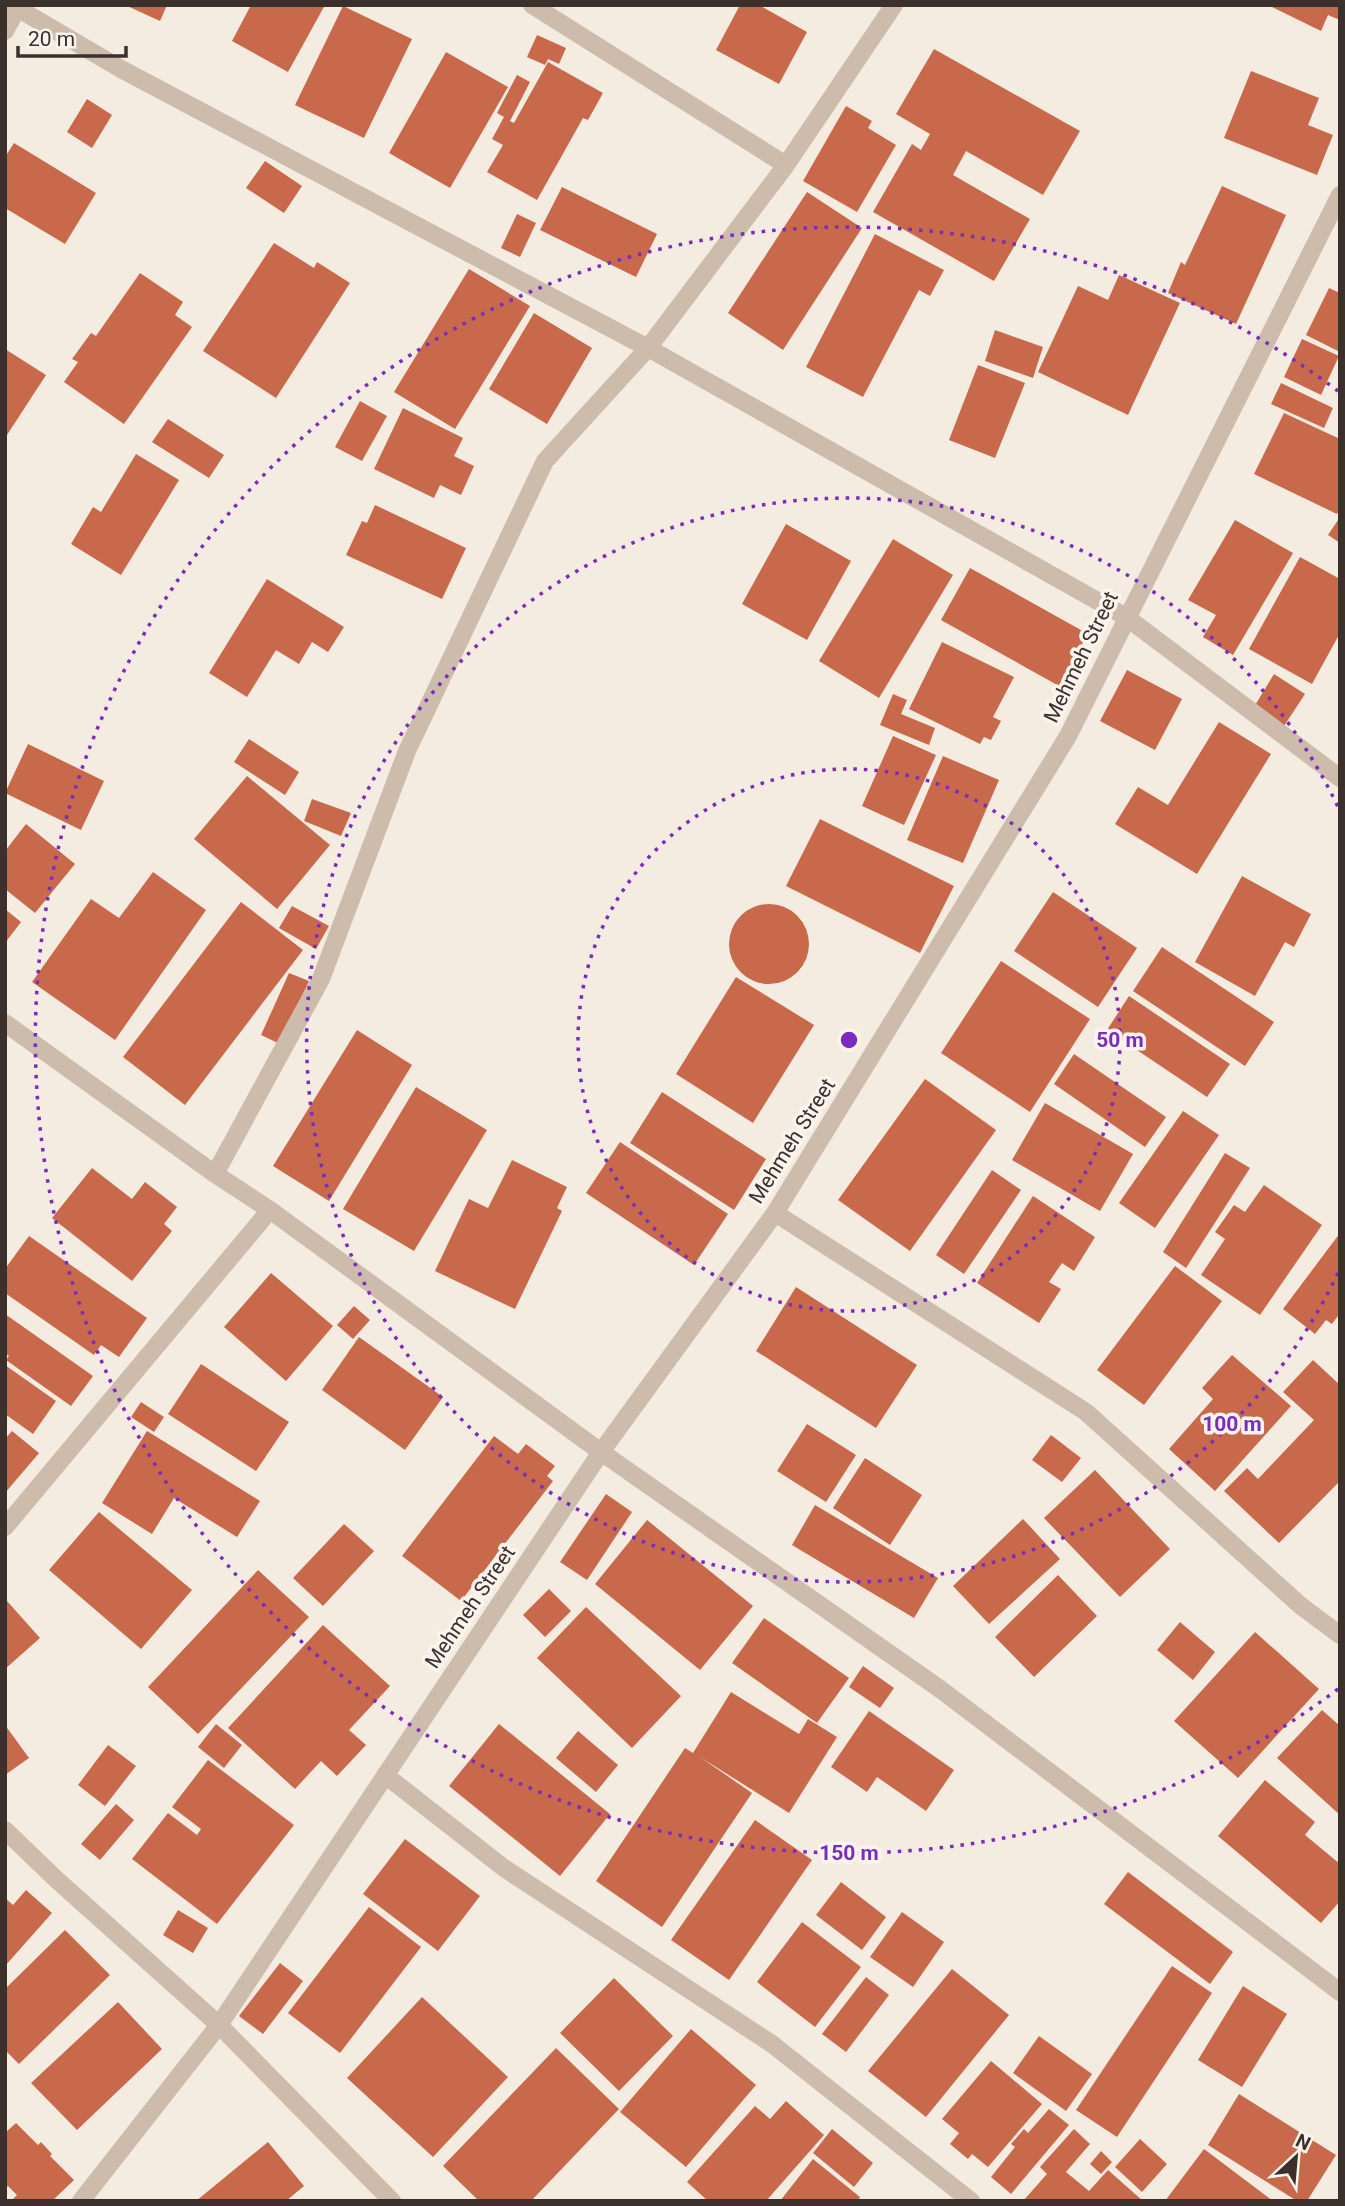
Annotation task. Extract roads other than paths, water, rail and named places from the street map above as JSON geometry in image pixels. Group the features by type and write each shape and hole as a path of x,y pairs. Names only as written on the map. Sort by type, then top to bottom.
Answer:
{"street":[{"path":"532,5 786,165"},
{"path":"215,1174 321,979 407,751 545,461 648,348 786,165 894,5"},
{"path":"5,31 16,6 121,69 648,348 1126,617 1340,778"},
{"name":"Mehmeh Street","path":"81,2201 219,2025 601,1452 775,1213 1068,736 1340,195"},
{"path":"5,1023 215,1174 270,1210 601,1452 940,1689 1340,1992"},
{"path":"5,1527 270,1210"},
{"path":"775,1213 1086,1412 1301,1606 1340,1635"},
{"path":"385,1774 504,1868 772,2044 971,2201"},
{"path":"5,1830 219,2025 393,2201"}]}
